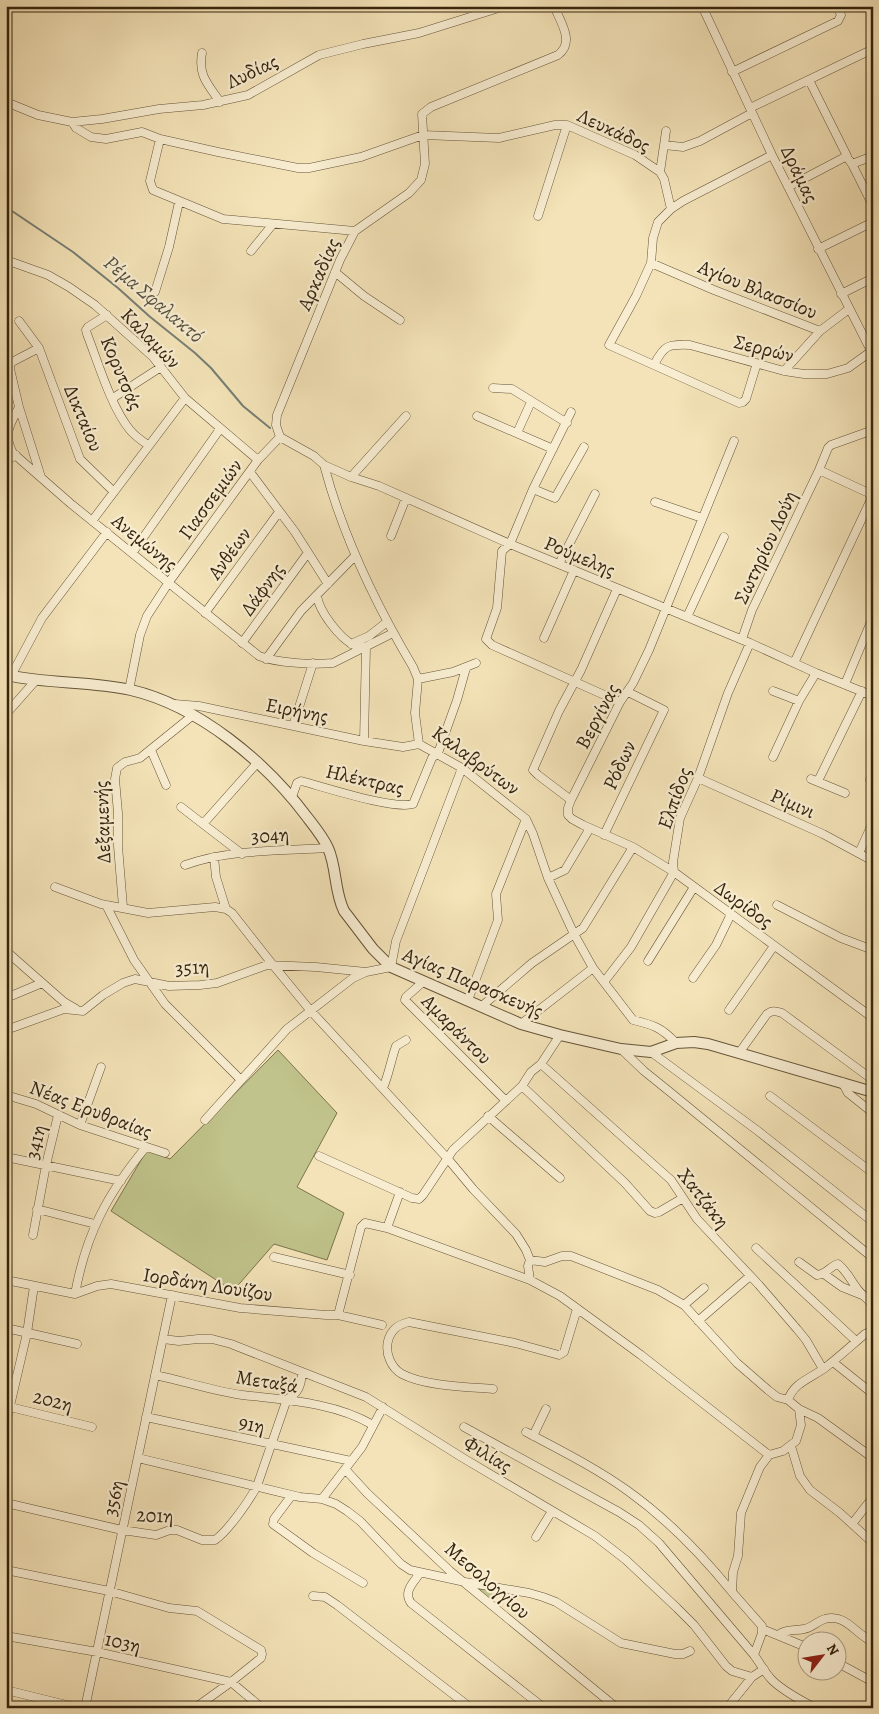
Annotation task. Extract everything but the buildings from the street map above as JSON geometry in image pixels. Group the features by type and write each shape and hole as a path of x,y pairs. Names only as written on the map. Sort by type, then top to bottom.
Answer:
{"street":[{"name":"Λυδίας","path":"6,102 38,115 72,122 220,102 248,95 319,55 419,33 505,6"},
{"name":"Αρκαδίας","path":"280,437 276,425 277,415 335,272 355,231 417,186 424,171 422,114 431,107 558,55 566,48 567,38 554,6"},
{"name":"Δράμας","path":"702,6 818,249 872,352"},
{"path":"732,72 838,21 841,15 837,6"},
{"path":"664,145 683,147 700,141 751,110 873,49"},
{"path":"202,53 201,68 204,78 208,87 220,102"},
{"path":"809,80 873,206"},
{"path":"72,122 76,128 91,137 110,138 138,132 251,160 298,168 309,168 360,157 423,135"},
{"name":"Λευκάδος","path":"423,135 498,138 554,124 567,125 635,155 660,172 672,209"},
{"path":"538,216 567,125"},
{"path":"660,172 666,131"},
{"path":"160,138 150,181 153,190 223,219 355,231"},
{"path":"757,363 746,399 743,402 738,402 610,344 636,296 651,263 653,238 658,222 683,201 772,155"},
{"path":"788,187 847,156"},
{"path":"852,164 873,156"},
{"path":"155,292 170,247 179,202"},
{"path":"818,249 873,222"},
{"path":"251,251 273,224"},
{"name":"Καλαμών","path":"6,260 39,271 64,284 107,315 153,357 184,398 258,460"},
{"name":"Αγίου Βλασσίου","path":"651,263 714,290 820,331 849,309"},
{"path":"335,272 364,296 400,320"},
{"path":"841,294 873,278"},
{"name":"Κορυτσάς","path":"107,315 86,330 113,398 129,429 148,445"},
{"name":"Δικταίου","path":"19,320 39,348 80,459 114,492"},
{"path":"784,371 820,331"},
{"name":"Σερρών","path":"654,365 661,351 667,346 690,345 784,371 804,374 827,374 848,368 872,352"},
{"path":"39,348 10,365 19,407 41,478"},
{"path":"113,398 161,367"},
{"path":"493,388 512,389 567,424"},
{"path":"92,521 184,398"},
{"path":"517,433 531,402"},
{"path":"6,461 11,451 7,436 19,407"},
{"path":"571,412 567,424 532,489 510,544 502,552 497,608 486,639 492,645 620,702"},
{"path":"351,477 406,416"},
{"path":"477,416 552,449"},
{"path":"133,552 220,429"},
{"name":"Σωτηρίου Λούη","path":"742,639 760,592 828,448 831,445 873,430"},
{"name":"Γιασσεμιών","path":"129,690 140,635 145,621 169,582 258,460 280,437"},
{"name":"Ρούμελης","path":"280,437 314,456 324,464 351,477 406,498 510,544 742,639 816,673 873,696"},
{"name":"Βεργίνας","path":"571,800 620,702 628,692 649,650 734,441"},
{"path":"532,489 555,498 584,447"},
{"name":"Ανεμώνης","path":"11,451 92,521 133,552 206,614 242,643 266,659"},
{"path":"324,464 337,511 355,556 387,622 418,679 466,668 476,663"},
{"path":"794,663 873,495 819,470"},
{"path":"250,472 295,532 328,584"},
{"path":"559,564 595,494"},
{"path":"392,536 406,498"},
{"path":"655,502 702,518"},
{"name":"Ανθέων","path":"206,614 280,512"},
{"path":"8,675 42,618 108,532"},
{"path":"687,616 724,537"},
{"name":"Δάφνης","path":"242,643 308,554"},
{"path":"355,556 301,611 266,659 273,661 332,663 393,633"},
{"path":"544,638 574,570"},
{"path":"548,878 565,870 590,828 568,815 571,800 538,776 533,770 617,589"},
{"path":"317,595 318,606 351,644 366,647"},
{"path":"846,684 873,616"},
{"path":"351,644 369,636 387,622"},
{"name":"Ελπίδος","path":"604,982 630,947 674,872 673,862 680,818 698,778 728,693 750,643"},
{"path":"364,741 366,647"},
{"path":"293,726 313,663"},
{"path":"438,753 466,668"},
{"path":"773,757 799,701 816,673"},
{"name":"Αγίας Παρασκευής","path":"8,675 129,690 168,704 226,737 258,762 292,797 328,848 344,911 373,949 390,967 521,1024 560,1035 621,1048 651,1052 676,1043 708,1044 873,1092"},
{"path":"6,714 37,679"},
{"name":"Καλαβρύτων","path":"418,679 415,713 419,744 462,768 526,819 534,834 548,878 574,934 593,968 633,1020 648,1023 662,1029 676,1043"},
{"path":"773,691 799,701"},
{"path":"844,793 814,780 862,691"},
{"name":"Ρόδων","path":"604,834 664,710 628,692"},
{"name":"Ειρήνης","path":"168,704 199,706 364,741 403,747 419,744"},
{"name":"Δεξαμενής","path":"123,907 118,856 116,773 121,765 140,758 192,716"},
{"path":"151,750 166,785"},
{"name":"Ηλέκτρας","path":"292,797 297,783 301,780 379,801 404,806 413,804 432,758 438,753"},
{"path":"203,824 258,762"},
{"path":"390,967 396,941 462,768"},
{"name":"Ρίμινι","path":"698,778 823,834 873,860"},
{"path":"181,807 242,854"},
{"path":"468,1000 498,920 496,894 526,819"},
{"path":"859,853 873,822"},
{"name":"Δωρίδος","path":"590,828 633,847 674,872 873,1018"},
{"path":"482,1006 526,968 584,928 633,847"},
{"name":"304η","path":"185,864 214,857 328,848"},
{"path":"214,857 216,877 226,908 239,920 272,966 310,1010 516,1234 530,1260 528,1266 530,1280"},
{"path":"55,887 95,902 152,914 185,908 215,906 226,908"},
{"path":"648,961 694,887"},
{"path":"106,904 134,960 148,982 177,1018 240,1080"},
{"path":"777,905 840,938 873,950"},
{"path":"693,978 716,945 730,914"},
{"path":"729,1010 774,946"},
{"path":"6,951 64,1002 76,1009"},
{"name":"351η","path":"6,1030 64,1009 83,1011 103,995 135,979 169,986 217,983 262,967 272,966 316,967 366,972 390,967"},
{"path":"521,1024 593,968"},
{"path":"205,1120 287,1029 353,978 366,972"},
{"name":"Αμαράντου","path":"424,981 405,1000 506,1100"},
{"path":"6,998 42,983"},
{"path":"740,1053 767,1014 771,1011 776,1011 782,1013 873,1080"},
{"path":"319,1156 418,1199 423,1195 454,1150 522,1086 532,1072 541,1064 560,1035"},
{"path":"383,1088 396,1046 406,1040"},
{"path":"621,1048 644,1071 873,1258"},
{"path":"651,1052 758,1131 873,1222"},
{"name":"Χατζάκη","path":"541,1064 671,1180 684,1198 687,1206 702,1225 806,1340 823,1369"},
{"path":"80,1125 101,1067"},
{"path":"842,1082 848,1093 873,1113"},
{"path":"522,1086 625,1183 650,1211 654,1213 659,1212 684,1198"},
{"name":"Νέας Ερυθραίας","path":"6,1096 36,1104 80,1125 165,1153"},
{"path":"770,1096 873,1173"},
{"name":"341η","path":"33,1235 46,1164 58,1115"},
{"path":"488,1116 560,1178"},
{"path":"6,1280 74,1294 80,1264 94,1224 127,1170 146,1147"},
{"path":"6,1157 121,1181"},
{"path":"387,1228 400,1192"},
{"path":"37,1208 94,1224"},
{"path":"338,1315 361,1227 365,1223 370,1223 387,1228 530,1280 560,1296 641,1355 769,1455"},
{"path":"756,1248 856,1341"},
{"path":"530,1260 545,1262 562,1256 570,1256 658,1290 684,1305 737,1363 777,1396 788,1400 799,1409 818,1418 873,1458"},
{"path":"274,1257 350,1275"},
{"path":"799,1262 818,1275 824,1274 833,1265 838,1264 846,1270 862,1295"},
{"path":"824,1274 842,1288 862,1295 873,1306"},
{"path":"698,1322 750,1276"},
{"name":"Ιορδάνη Λουίζου","path":"74,1294 107,1284 240,1308 338,1315 382,1325"},
{"path":"6,1423 8,1406 27,1333 34,1286"},
{"path":"684,1305 704,1288"},
{"name":"356η","path":"85,1708 172,1295"},
{"path":"493,1389 421,1381 402,1375 395,1370 390,1361 386,1347 389,1336 394,1328 409,1322 515,1343 559,1355 564,1352 577,1308"},
{"path":"6,1328 77,1344"},
{"path":"788,1400 790,1394 802,1381 833,1362 856,1341 873,1330"},
{"name":"Φιλίας","path":"163,1339 180,1341 212,1339 263,1356 366,1397 608,1545 694,1625 726,1666 732,1671 752,1678"},
{"path":"833,1362 873,1394"},
{"path":"257,1486 287,1399 294,1396 298,1390 302,1373"},
{"name":"Μεταξά","path":"155,1375 240,1394 287,1399 338,1410 372,1425"},
{"name":"202η","path":"8,1406 92,1426"},
{"path":"322,1499 367,1439 372,1425 383,1407"},
{"path":"533,1436 546,1409"},
{"path":"732,1592 733,1572 738,1556 742,1513 760,1467 769,1455 791,1446 796,1441 801,1425 799,1409"},
{"name":"91η","path":"146,1417 351,1461"},
{"path":"464,1427 619,1512 639,1526 660,1543 754,1655 772,1681 815,1708"},
{"path":"526,1432 575,1458 628,1491 672,1527 761,1626 796,1643"},
{"path":"791,1446 797,1469 810,1490 852,1524 873,1544"},
{"path":"138,1458 292,1494 322,1499 336,1504 347,1511 401,1564 410,1570 465,1582 529,1592 556,1602 621,1643 675,1654 683,1654 690,1651"},
{"name":"Μεσολογγίου","path":"345,1469 367,1493 483,1600 617,1708"},
{"name":"201η","path":"6,1503 122,1530 156,1536 170,1530 177,1530 202,1540 215,1540 223,1534 257,1486"},
{"path":"292,1494 274,1519 273,1524 363,1583"},
{"path":"852,1524 873,1497"},
{"path":"536,1537 552,1511"},
{"path":"6,1570 110,1592 168,1608 197,1611 261,1650 261,1658 195,1708"},
{"path":"420,1573 407,1593 407,1598 544,1708"},
{"path":"313,1596 325,1597 336,1604 471,1708"},
{"path":"778,1635 787,1631 805,1629 823,1619 832,1618 849,1623 873,1642"},
{"path":"754,1655 761,1626"},
{"name":"103η","path":"6,1636 97,1652 231,1682"},
{"path":"846,1667 873,1682"},
{"path":"727,1708 752,1678 764,1669"},
{"path":"231,1682 262,1708"},
{"path":"6,1690 79,1708"}],"green space":[{"path":"278,1050 337,1113 297,1187 344,1213 327,1260 274,1244 233,1291 111,1211 147,1150 170,1159"},
{"path":"474,1588 500,1592 492,1602"}],"waterway":[{"name":"Ρέμα Σφαλακτό","path":"6,207 73,252 118,288 195,353 211,368 243,406 270,428"}]}
